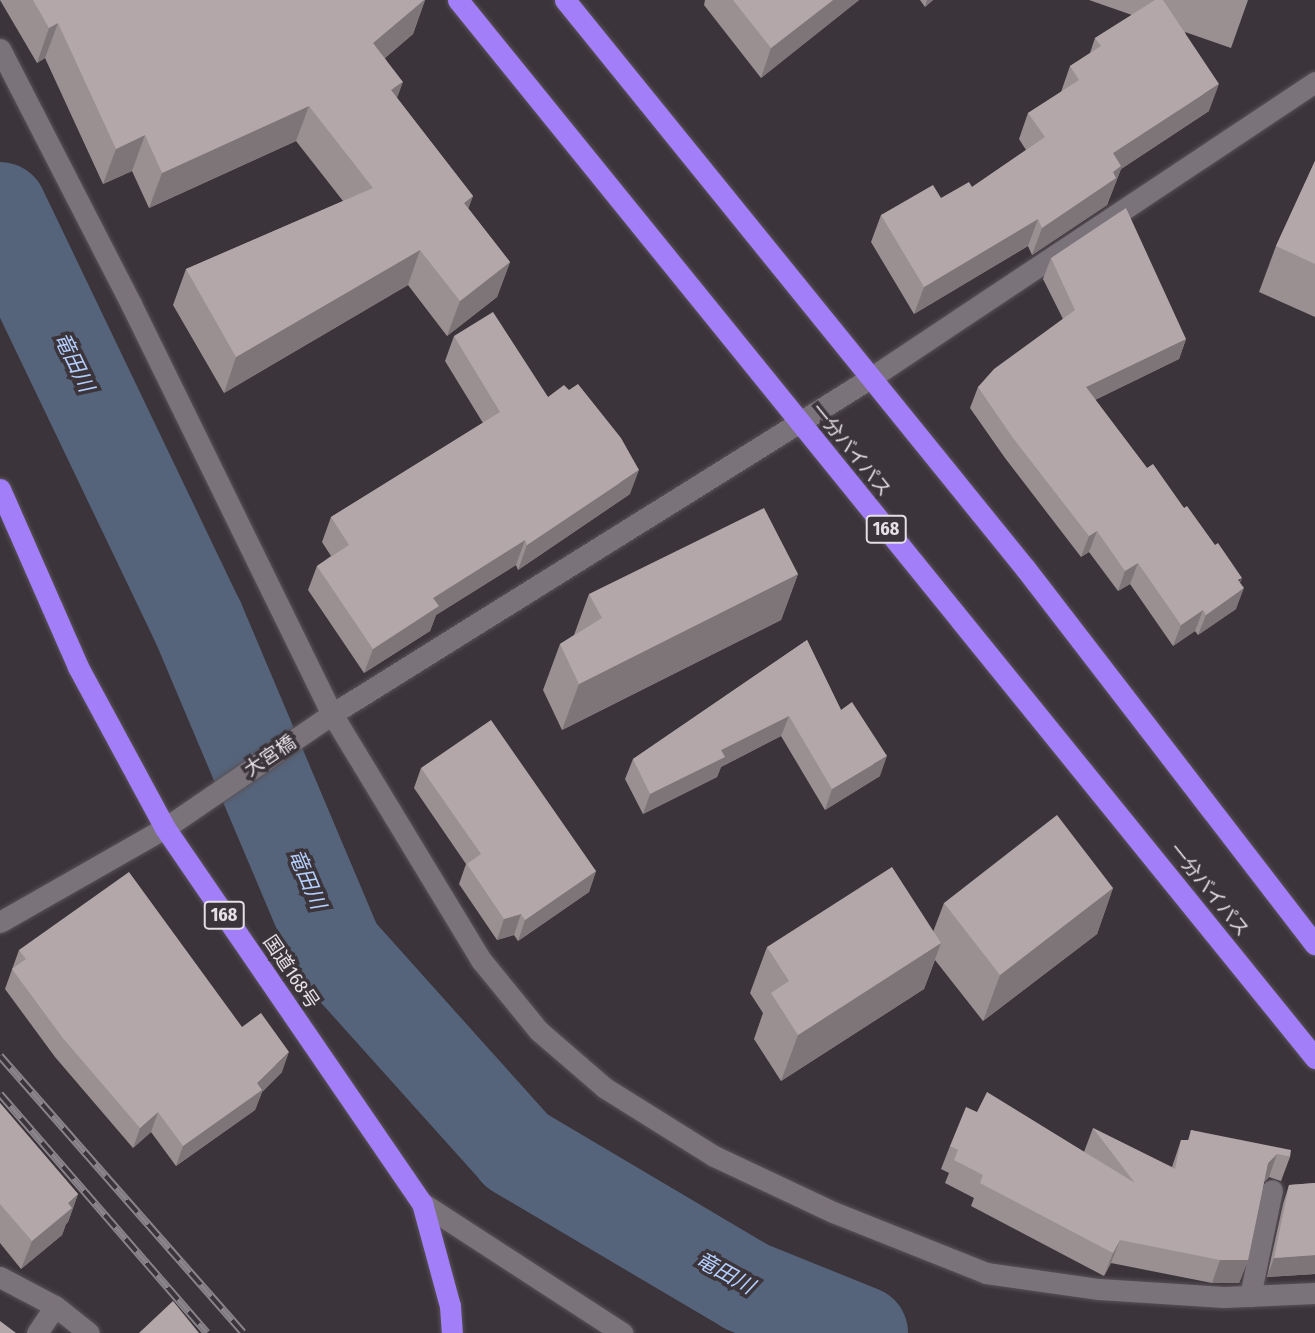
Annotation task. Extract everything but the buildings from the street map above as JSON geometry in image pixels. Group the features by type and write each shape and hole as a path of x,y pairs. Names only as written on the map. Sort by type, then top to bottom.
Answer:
{"highway":[{"name":"一分バイパス","path":"458,0 1315,1058"},
{"path":"565,0 1025,568 1315,944"},
{"name":"国道168号","path":"0,489 78,667 165,828 422,1203 450,1306 452,1333"}],"street":[{"path":"0,50 131,304 332,714 481,960 539,1031 604,1088 714,1156 832,1213 986,1273 1099,1289 1250,1296 1315,1293"},
{"name":"大宮橋","path":"0,922 165,828 332,714 797,420 872,377 1315,82"},
{"path":"1250,1296 1272,1190"},
{"path":"422,1203 622,1333"},
{"path":"0,1277 55,1306 89,1333"},
{"path":"37,1333 55,1306"}],"waterway":[{"name":"竜田川","path":"0,209 198,622 336,949 517,1151 747,1287 861,1333"}],"railway":[{"path":"0,1056 243,1333"},
{"path":"0,1094 207,1333"}]}
